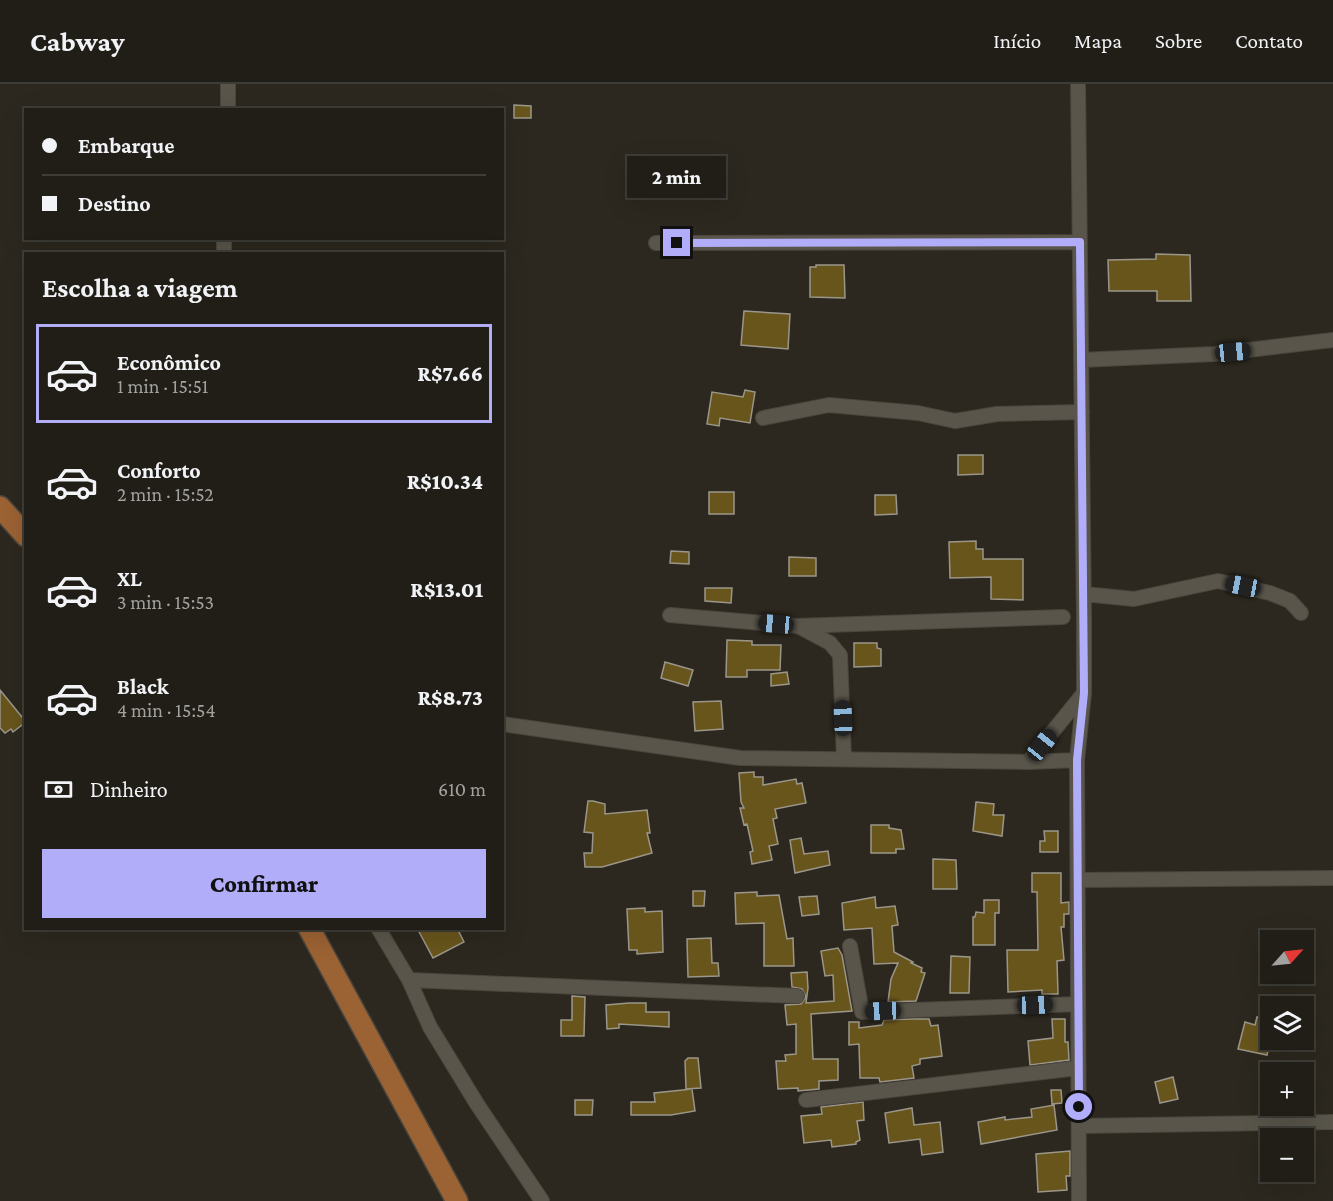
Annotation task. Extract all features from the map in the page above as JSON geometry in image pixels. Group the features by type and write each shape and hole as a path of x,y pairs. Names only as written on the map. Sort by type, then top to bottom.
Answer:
{"main road":[{"path":"0,507 24,534"},
{"path":"310,930 457,1201"}],"street":[{"path":"228,84 228,108"},
{"path":"1078,84 1084,594 1084,693 1077,760 1079,1201"},
{"path":"656,243 1080,242"},
{"path":"1081,360 1214,354 1333,340"},
{"path":"763,418 829,405 918,412 955,421 997,414 1082,412"},
{"path":"1084,594 1134,599 1218,581 1270,593 1290,602 1301,613"},
{"path":"670,615 797,626 1063,617"},
{"path":"797,626 830,643 840,655 844,759"},
{"path":"1028,762 1084,693"},
{"path":"504,724 740,758 1028,762 1077,760"},
{"path":"1078,880 1333,878"},
{"path":"379,930 409,980 430,1027 477,1104 542,1201"},
{"path":"850,946 862,1012 1078,1004"},
{"path":"409,980 797,996"},
{"path":"806,1100 1078,1068"},
{"path":"1079,1126 1333,1122"}],"building":[{"path":"514,105 531,106 531,118 514,118"},
{"path":"1156,254 1190,255 1191,301 1157,301 1157,291 1109,291 1108,260 1156,259"},
{"path":"816,265 844,265 845,298 810,297 810,267 816,267"},
{"path":"744,311 790,314 788,349 741,345"},
{"path":"745,390 755,392 750,423 720,418 719,426 707,424 712,392 743,397"},
{"path":"958,455 983,455 983,474 958,475"},
{"path":"709,492 734,492 734,514 709,514"},
{"path":"875,495 896,495 897,514 875,515"},
{"path":"976,541 976,549 983,549 983,559 1023,559 1023,600 991,599 991,577 950,578 949,542"},
{"path":"671,551 689,552 689,564 670,563"},
{"path":"789,557 816,558 816,576 789,576"},
{"path":"705,588 732,588 731,603 705,601"},
{"path":"727,640 752,641 752,645 781,645 780,670 747,670 747,677 726,677"},
{"path":"854,643 877,643 877,648 881,649 881,666 854,667"},
{"path":"665,662 693,670 688,686 661,678"},
{"path":"787,672 789,684 771,686 771,674"},
{"path":"0,690 24,720 24,724 13,732 11,729 5,733 0,728"},
{"path":"721,701 723,729 695,731 693,702"},
{"path":"754,772 754,777 763,777 763,785 796,779 797,784 802,783 806,803 775,809 777,818 773,819 778,844 769,846 772,860 752,864 750,852 753,851 747,824 744,825 740,808 744,808 741,802 739,773"},
{"path":"588,801 605,804 605,814 647,810 650,833 647,833 652,853 602,867 585,867 584,853 592,853 593,833 584,832"},
{"path":"976,802 994,804 993,815 1004,815 1002,836 973,831"},
{"path":"871,825 889,825 889,828 901,830 904,849 896,849 896,853 871,853"},
{"path":"1044,831 1058,831 1058,852 1040,852 1040,841 1045,841"},
{"path":"801,838 804,854 828,851 830,865 795,873 790,840"},
{"path":"933,859 956,860 957,889 933,889"},
{"path":"1032,873 1061,873 1061,903 1069,902 1069,914 1064,914 1064,927 1061,927 1064,960 1057,961 1058,994 1042,994 1042,990 1008,992 1007,950 1038,950 1037,892 1032,892"},
{"path":"693,891 705,891 704,906 693,906"},
{"path":"757,892 757,896 779,895 787,939 793,938 794,966 764,966 764,923 736,924 735,893"},
{"path":"817,896 819,914 802,916 799,897"},
{"path":"875,897 876,908 895,906 898,925 892,926 894,952 922,968 921,972 925,973 916,1001 888,1002 891,979 898,963 874,964 872,928 844,930 842,903"},
{"path":"984,900 999,900 999,913 995,913 995,945 973,945 973,917 976,912 984,913"},
{"path":"645,908 645,912 662,911 663,952 637,954 637,950 629,950 627,909"},
{"path":"418,930 458,930 464,942 433,958"},
{"path":"711,938 712,963 718,963 719,976 688,977 687,939"},
{"path":"838,948 842,955 852,1011 811,1014 813,1059 838,1059 838,1080 819,1081 819,1089 798,1091 798,1088 778,1089 776,1061 786,1061 785,1055 796,1054 796,1024 787,1025 785,1005 801,1004 806,997 802,989 792,987 791,973 807,972 806,1003 834,1001 833,975 825,976 821,951"},
{"path":"951,956 970,957 969,993 950,993"},
{"path":"572,996 585,997 584,1036 561,1036 561,1020 572,1020"},
{"path":"646,1003 646,1012 669,1012 669,1027 619,1024 619,1028 607,1029 606,1005"},
{"path":"1257,1017 1260,1018 1260,1050 1268,1050 1267,1055 1238,1049 1245,1022 1255,1025"},
{"path":"929,1019 931,1026 938,1025 942,1056 920,1059 920,1064 912,1066 914,1078 880,1082 879,1078 860,1078 859,1044 849,1045 849,1022 859,1022 859,1028 882,1025 884,1020"},
{"path":"1052,1019 1065,1019 1065,1042 1068,1042 1069,1060 1030,1065 1028,1041 1053,1038"},
{"path":"688,1058 698,1058 701,1088 686,1089 685,1061"},
{"path":"1173,1077 1178,1099 1160,1103 1155,1082"},
{"path":"692,1089 695,1111 671,1115 631,1115 631,1102 655,1102 654,1093"},
{"path":"1051,1090 1061,1090 1062,1103 1052,1104"},
{"path":"575,1100 593,1100 592,1115 575,1115"},
{"path":"863,1102 864,1120 857,1121 860,1140 856,1144 832,1147 831,1140 804,1143 801,1116 822,1114 821,1107"},
{"path":"1054,1105 1057,1130 981,1144 978,1122 1005,1117 1005,1120 1032,1117 1031,1109"},
{"path":"912,1108 914,1125 940,1122 943,1152 922,1155 920,1139 889,1143 885,1113"},
{"path":"1070,1151 1070,1176 1066,1176 1067,1190 1038,1192 1036,1154"}],"route":[{"path":"677,243 1080,242 1084,693 1077,760 1079,1107"}]}
